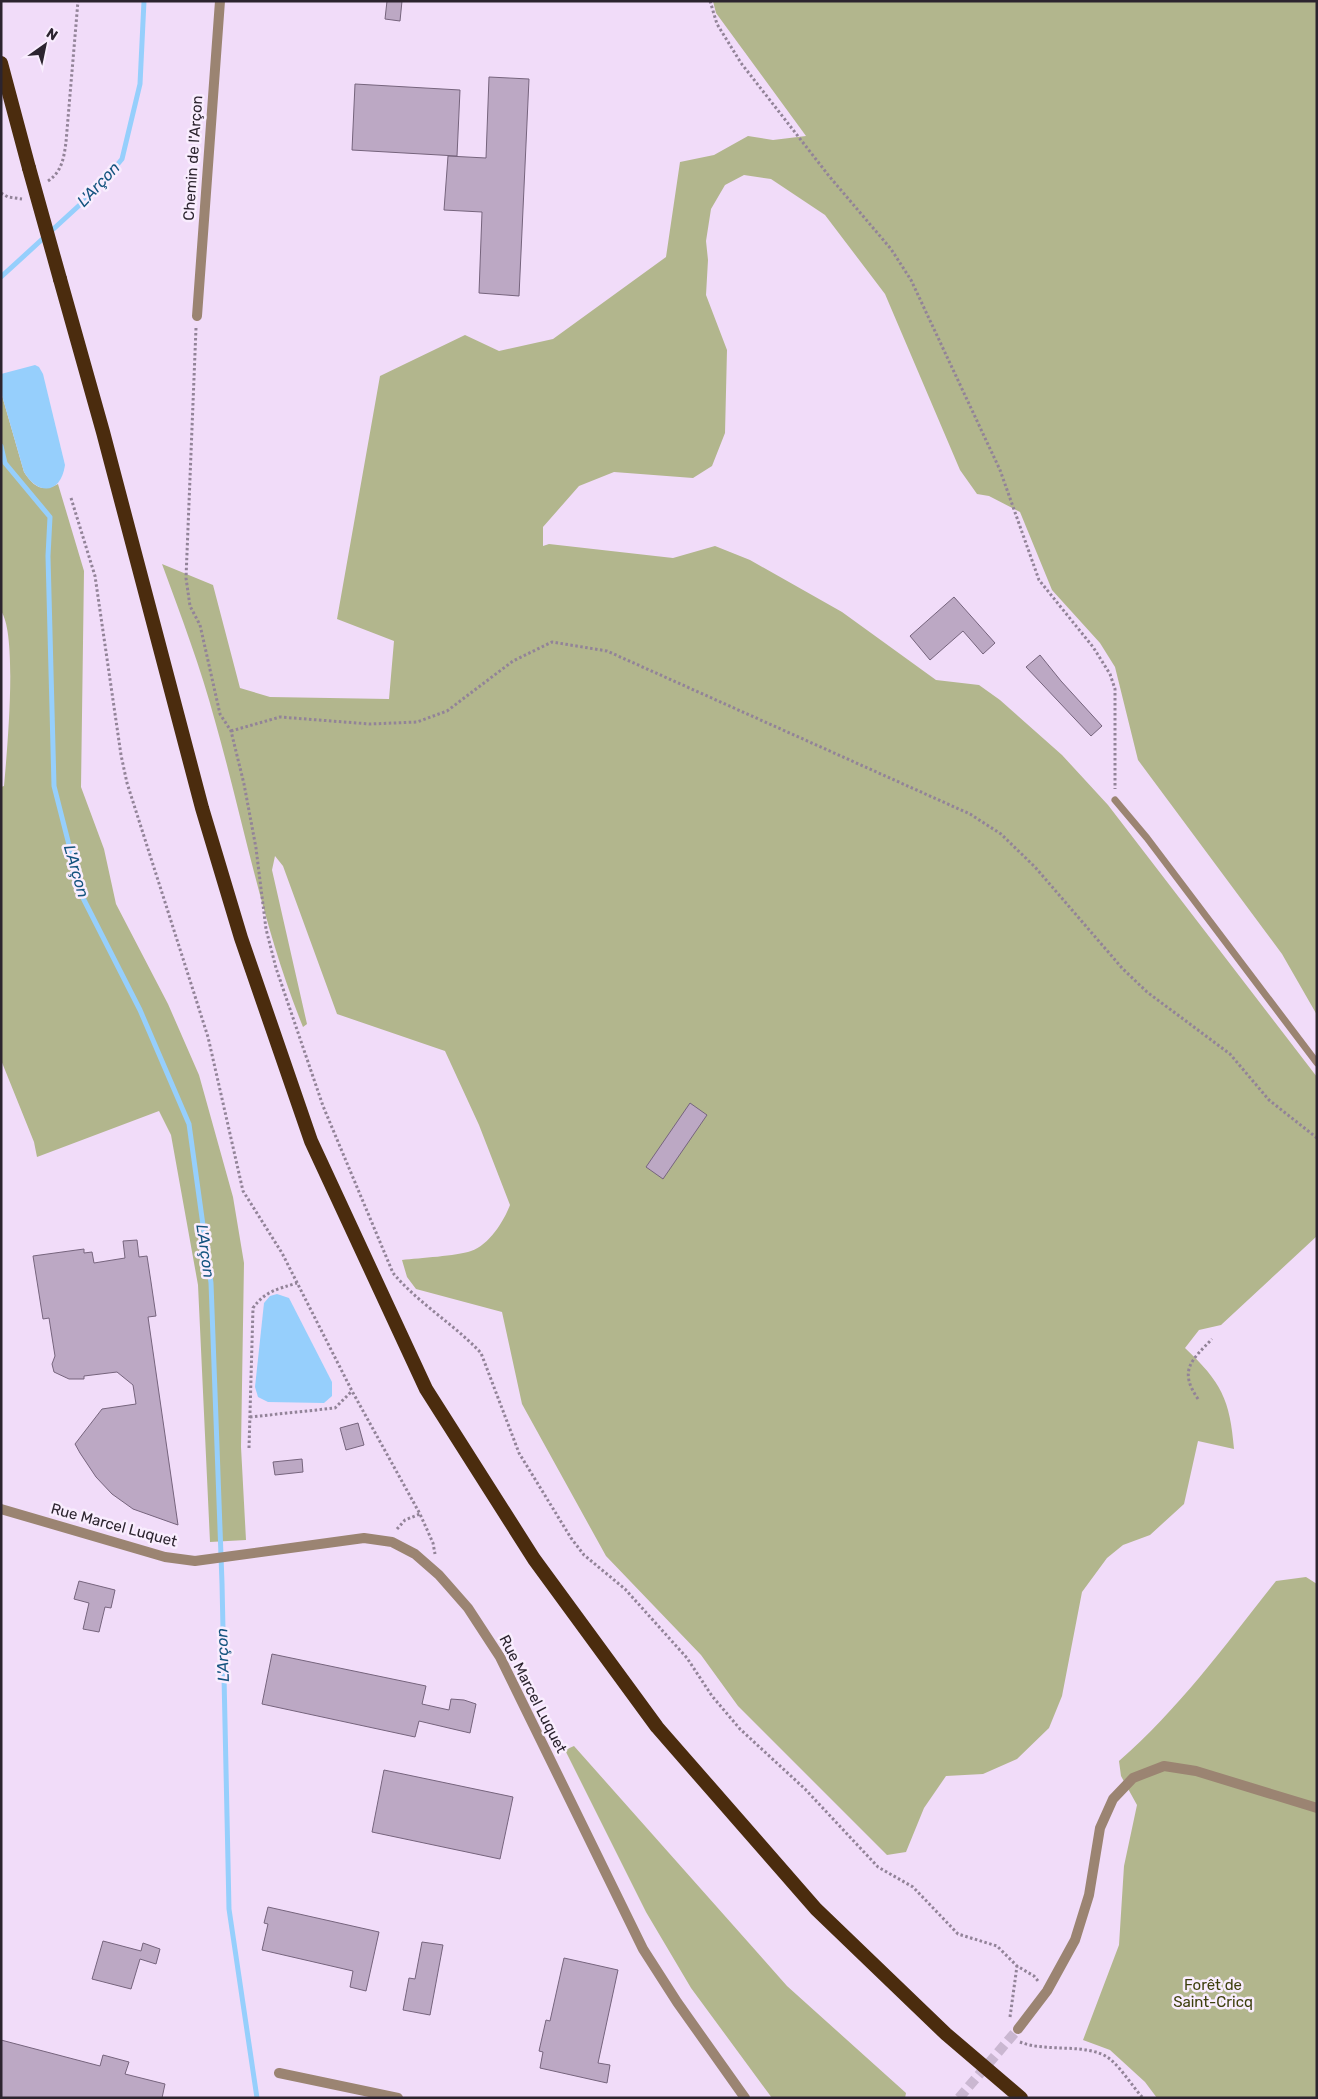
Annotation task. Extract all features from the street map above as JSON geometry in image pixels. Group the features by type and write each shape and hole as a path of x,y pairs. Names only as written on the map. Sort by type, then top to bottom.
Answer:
{"highway":[{"path":"1,63 103,432 202,808 241,938 312,1141 426,1388 534,1559 657,1727 816,1909 946,2034 1022,2098"}],"street":[{"name":"Chemin de l'Arçon","path":"197,316 220,1"},
{"name":"Rue Marcel Luquet","path":"1,1509 165,1556 196,1561 364,1538 392,1542 415,1554 439,1575 468,1608 500,1657 643,1949 677,2002 745,2098"},
{"path":"1013,2030 1047,1991 1075,1940 1089,1895 1100,1828 1113,1799 1133,1778 1164,1766 1172,1767 1196,1771 1317,1808"},
{"path":"278,2073 398,2098"}],"lane":[{"path":"1115,800 1147,838 1317,1063"}],"path":[{"path":"45,183 53,178 62,163 78,1"},
{"path":"710,1 717,24 741,63 829,176 891,248 911,280 1000,470 1039,580 1092,647 1110,674 1115,689 1115,800"},
{"path":"1,193 8,197 22,199 30,194"},
{"path":"197,316 186,578 190,606 200,625 220,714 231,731 248,802 266,929 276,968 323,1106 393,1273 411,1294 471,1342 481,1353 519,1453 571,1538 584,1555 625,1589 687,1658 712,1696 740,1729 805,1789 878,1867 913,1887 958,1934 997,1946 1017,1966 1034,1976 1047,1991"},
{"path":"71,498 95,576 121,755 127,783 208,1037 243,1191 282,1253 352,1391 420,1514 433,1543 439,1575"},
{"path":"231,731 280,717 370,724 417,722 446,711 513,661 552,642 607,651 970,814 1001,834 1035,867 1122,968 1141,986 1230,1054 1269,1100 1317,1138"},
{"path":"249,1448 253,1308 260,1297 297,1283"},
{"path":"1198,1399 1190,1388 1187,1371 1193,1358 1212,1339"},
{"path":"250,1417 335,1408 352,1391"},
{"path":"392,1542 398,1528 405,1520 420,1514"},
{"path":"1017,1966 1014,1980 1013,2030 1022,2043 1045,2049 1091,2051 1110,2059 1143,2098"}],"green space":[{"path":"713,1 1317,1 1317,1015 1282,954 1138,760 1115,667 1100,643 1052,590 1020,512 989,496 977,494 960,470 885,294 825,215 771,179 744,175 725,185 711,209 706,241 708,260 706,295 727,350 725,433 712,466 693,478 614,472 579,486 543,527 543,546 549,544 673,558 715,546 750,560 842,612 936,680 979,685 1000,700 1062,755 1108,805 1317,1077 1317,1236 1221,1325 1199,1330 1185,1348 1207,1371 1222,1392 1230,1417 1234,1449 1198,1441 1184,1504 1150,1535 1123,1545 1107,1558 1082,1592 1062,1696 1049,1728 1017,1759 983,1774 946,1776 924,1808 906,1852 887,1855 738,1706 701,1655 606,1556 522,1404 502,1312 416,1289 407,1277 402,1260 456,1254 471,1251 484,1244 495,1232 510,1205 479,1125 445,1051 337,1014 283,866 275,856 272,870 307,1024 303,1027 276,952 265,914 203,681 162,564 213,585 240,688 270,697 389,699 394,641 337,619 380,376 465,335 499,351 553,339 666,257 680,162 714,155 748,136 773,140 806,136 716,13"},
{"path":"1,392 24,472 38,487 47,488 58,484 84,571 81,787 104,849 116,904 168,1004 199,1075 233,1197 244,1263 241,1447 246,1540 210,1542 198,1285 171,1135 159,1111 37,1157 34,1142 1,1060 1,787 4,786 7,748 10,668 6,624 1,611"},
{"name":"Forêt de Saint-Cricq","path":"1306,1577 1317,1584 1317,2098 1157,2098 1145,2082 1110,2050 1083,2040 1119,1945 1124,1866 1137,1805 1121,1776 1119,1761 1141,1741 1182,1697 1276,1581"},
{"path":"574,1746 787,1986 906,2093 905,2098 772,2098 691,1988 646,1912 565,1750"}],"water":[{"path":"35,365 39,367 43,374 65,465 59,482 48,488 36,485 24,472 1,392 1,374"},
{"path":"277,1294 289,1298 332,1382 332,1396 324,1403 268,1402 258,1397 255,1387 264,1303 270,1296"}],"building":[{"path":"387,1 402,1 400,21 385,19"},
{"path":"489,77 529,79 519,296 479,293 482,212 444,210 448,156 486,158"},
{"path":"355,84 460,90 457,156 352,150"},
{"path":"954,597 995,643 983,654 963,631 930,660 910,636"},
{"path":"1040,655 1102,726 1091,736 1026,667"},
{"path":"690,1103 707,1115 663,1179 646,1167"},
{"path":"137,1240 139,1257 147,1256 156,1316 148,1317 178,1525 133,1509 112,1494 96,1477 75,1444 102,1409 136,1404 133,1385 117,1372 84,1376 84,1379 69,1379 54,1372 52,1364 55,1356 49,1318 43,1319 33,1256 84,1249 84,1253 92,1252 94,1263 125,1258 123,1241"},
{"path":"358,1423 364,1445 346,1450 340,1428"},
{"path":"302,1459 303,1472 275,1475 273,1462"},
{"path":"79,1581 115,1590 111,1608 105,1607 99,1632 83,1629 89,1603 74,1599"},
{"path":"272,1654 426,1686 422,1704 449,1710 451,1699 464,1700 476,1704 470,1733 419,1721 415,1737 262,1704"},
{"path":"384,1770 513,1797 500,1859 372,1832"},
{"path":"268,1907 379,1932 366,1991 350,1987 353,1971 262,1950 268,1924 264,1923"},
{"path":"103,1941 141,1951 143,1943 160,1949 156,1964 140,1959 131,1989 92,1979"},
{"path":"422,1942 443,1945 430,2015 403,2010 409,1978 415,1979"},
{"path":"564,1958 618,1970 598,2063 610,2065 607,2083 540,2068 543,2052 539,2051 546,2020 550,2021"},
{"path":"1,2040 100,2066 103,2055 129,2062 125,2074 165,2084 162,2098 1,2098"}],"waterway":[{"name":"L'Arçon","path":"1,277 96,190 122,159 140,84 144,1"},
{"name":"L'Arçon","path":"1,446 5,463 50,517 48,556 54,786 82,896 140,1010 189,1124 211,1283 222,1583 229,1909 257,2098"}],"tunnel":[{"path":"959,2098 1018,2029"}]}
